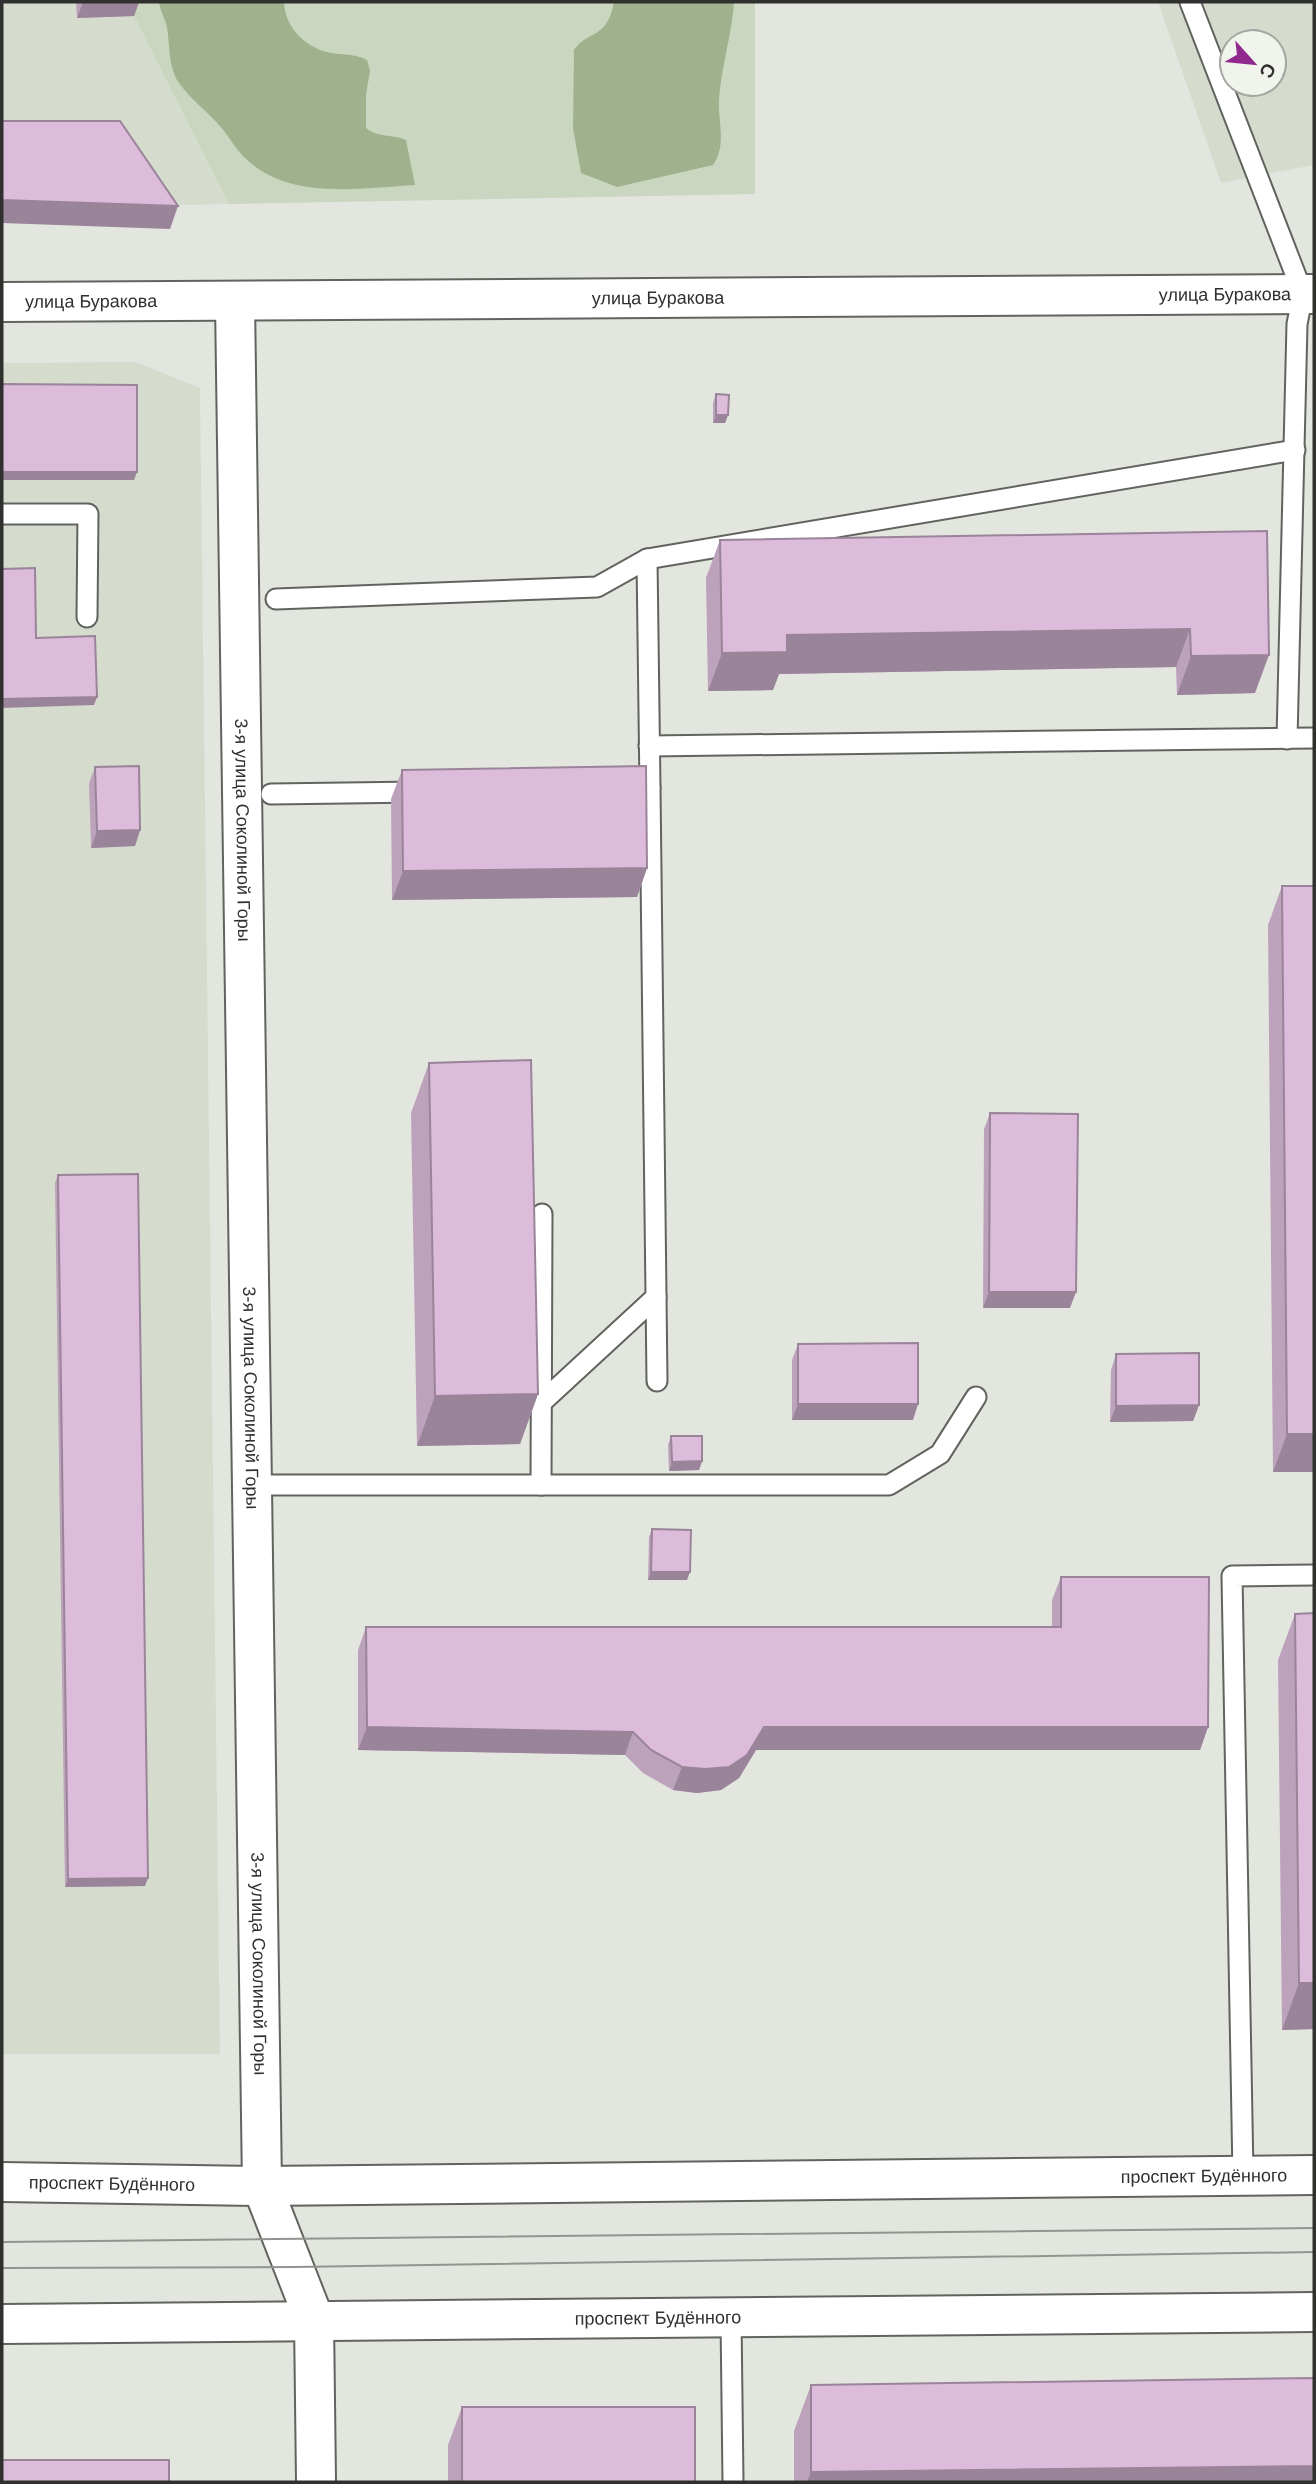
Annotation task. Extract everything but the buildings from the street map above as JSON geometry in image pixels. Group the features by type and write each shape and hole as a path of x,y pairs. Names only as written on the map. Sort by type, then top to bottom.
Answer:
{"street":[{"name":"улица Буракова","path":"2,302 1308,294"},
{"name":"3-я улица Соколиной Горы","path":"235,302 262,2186 314,2319 316,2482"},
{"name":"проспект Будённого","path":"2,2182 262,2186 1314,2175"},
{"name":"проспект Будённого","path":"2,2324 314,2319 1314,2312"}],"lane":[{"path":"1190,2 1308,294 1297,324 1287,739"},
{"path":"276,599 597,587 647,558 1295,450"},
{"path":"2,514 88,514 87,617"},
{"path":"647,558 657,1381"},
{"path":"649,746 1314,738"},
{"path":"596,789 650,788"},
{"path":"271,794 433,791"},
{"path":"541,1485 542,1214"},
{"path":"541,1403 656,1297"},
{"path":"252,1485 889,1485 940,1454 976,1397"},
{"path":"1243,2175 1232,1576 1314,1575"},
{"path":"731,2318 733,2482"}],"shaded area":[{"path":"2,2 133,2 134,16 229,204 2,209"},
{"path":"1158,2 1314,2 1314,165 1221,183"},
{"path":"136,362 200,388 220,2054 2,2054 2,363"}],"green space":[{"path":"133,2 755,2 755,194 229,204 134,16"},
{"path":"159,2 284,2 291,26 315,48 367,60 370,71 366,94 366,128 375,133 406,140 415,185 326,189 283,181 264,172 242,155 220,126 175,77 167,27"},
{"path":"614,2 734,2 720,88 720,150 713,165 617,187 581,173 573,128 574,50 607,23"}],"tram line":[{"path":"2,2242 1314,2228"},
{"path":"2,2268 294,2267 1314,2252"}]}
